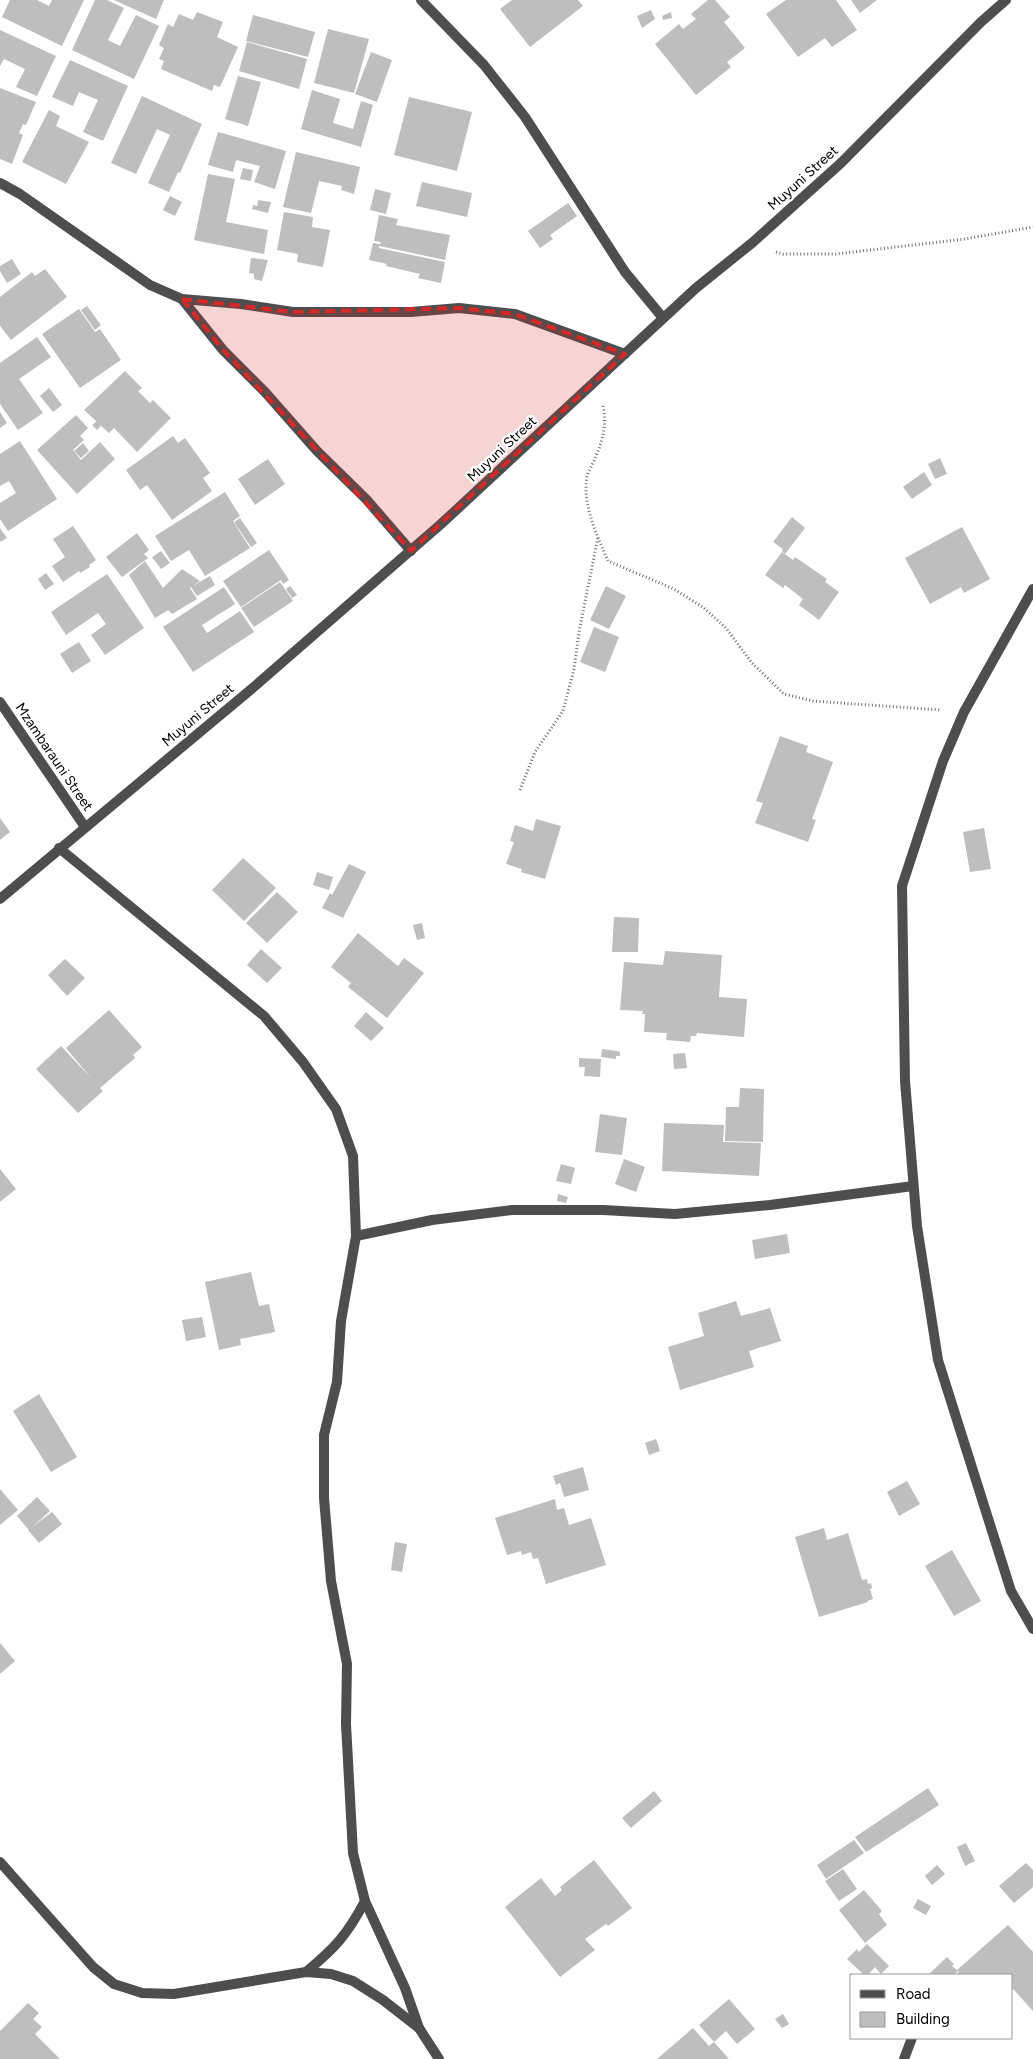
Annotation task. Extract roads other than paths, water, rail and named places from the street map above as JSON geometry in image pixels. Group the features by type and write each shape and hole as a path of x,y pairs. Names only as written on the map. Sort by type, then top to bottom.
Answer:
{"street":[{"path":"421,0 484,65 525,117 625,272 663,318"},
{"name":"Muyuni Street","path":"0,899 255,686 411,551 696,288 752,243 841,163 981,22 1006,0"},
{"path":"0,183 20,194 150,285 182,299 241,304 293,312 411,312 460,308 515,314 625,354"},
{"path":"182,299 223,350 265,392 317,451 366,499 411,551"},
{"path":"1033,589 964,712 943,761 902,886 905,1081 917,1226 938,1360 1011,1591 1033,1629"},
{"name":"Mzambarauni Street","path":"0,702 85,828"},
{"path":"60,848 264,1016 303,1062 336,1109 353,1156 356,1236 341,1321 337,1382 324,1435 324,1498 331,1581 347,1664 346,1724 353,1853 365,1901 404,1988 419,2028 438,2059"},
{"path":"356,1236 432,1220 512,1210 603,1210 675,1214 770,1205 914,1186"},
{"path":"0,1862 92,1968 114,1984 142,1993 174,1994 306,1972 331,1974 353,1981 383,2000 419,2028"},
{"path":"306,1972 332,1950 350,1928 365,1901"},
{"path":"904,2059 912,2039"}]}
